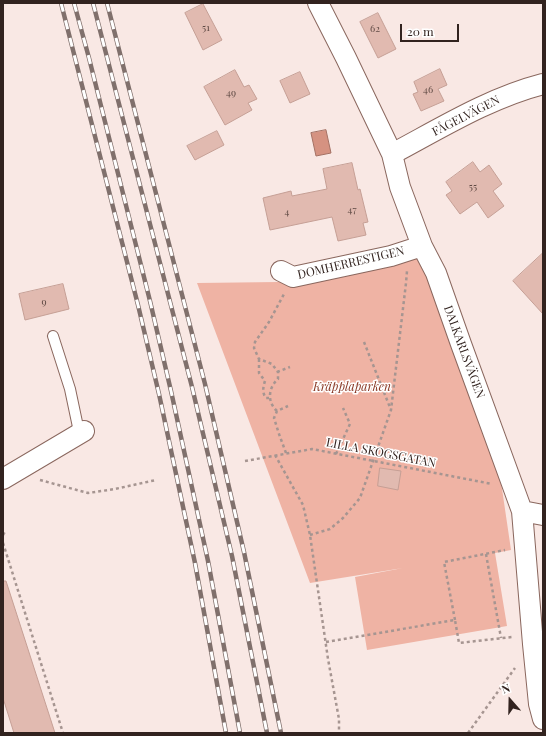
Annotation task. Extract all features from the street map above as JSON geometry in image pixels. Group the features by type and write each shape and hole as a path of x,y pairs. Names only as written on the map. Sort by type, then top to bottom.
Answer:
{"street":[{"name":"DALKARLSVÄGEN","path":"318,3 392,154 414,248 436,274 522,511 524,640 543,719"},
{"name":"FÅGELVÄGEN","path":"392,154 473,111 504,97 543,84"},
{"name":"DOMHERRESTIGEN","path":"287,274 391,256 414,248"},
{"path":"3,479 84,431"},
{"path":"522,511 543,515"}],"lane":[{"path":"53,336 70,388 78,427 84,431"}],"path":[{"path":"310,535 330,528 343,518 360,498 391,410 406,283 414,248"},
{"path":"277,411 269,398 266,398 264,394 263,387 265,381 258,368 259,359 254,348 255,342 269,322 287,274"},
{"path":"364,342 391,410"},
{"path":"259,359 272,364 277,372 278,379 272,385 269,398"},
{"path":"277,372 290,367"},
{"path":"286,453 274,418 277,411 288,406"},
{"path":"336,454 350,424 343,408"},
{"name":"LILLA SKOGSGATAN","path":"245,461 312,449 514,487"},
{"path":"275,455 303,505 310,535 339,719 339,733"},
{"path":"25,467 28,473 37,479 88,493 156,480"},
{"path":"3,535 6,530"},
{"path":"3,543 63,733"},
{"path":"468,733 524,640 501,638 459,643 444,562 508,550"},
{"path":"486,554 501,638"},
{"path":"326,642 455,620"}],"green space":[{"name":"Kräpplaparken","path":"421,257 501,482 511,550 495,553 507,626 367,650 355,577 403,568 310,583 197,283 278,282 338,277"}],"shaded area":[{"path":"326,130 331,153 316,156 311,133"}],"building":[{"path":"203,4 222,40 203,50 185,13"},
{"path":"378,13 396,49 378,58 360,22"},
{"path":"440,69 447,85 438,89 444,101 421,111 413,94 418,92 414,82"},
{"path":"235,70 244,87 249,85 257,99 248,103 252,110 225,125 204,87"},
{"path":"300,72 310,94 290,103 280,81"},
{"path":"217,131 224,145 195,160 187,146"},
{"path":"473,162 480,172 489,165 502,184 493,191 504,206 488,218 477,202 460,214 446,195 452,191 446,182"},
{"path":"352,163 358,190 360,189 368,222 363,223 366,235 338,241 332,217 270,230 263,198 291,191 292,196 327,189 323,169"},
{"path":"543,253 543,314 513,281"},
{"path":"63,284 69,309 25,320 19,294"},
{"path":"380,468 401,471 398,490 378,486"},
{"path":"3,581 6,581 55,733 14,733 3,698"}],"railway":[{"path":"61,3 138,305 159,394 195,563 226,733"},
{"path":"74,3 150,301 171,391 208,561 240,733"},
{"path":"93,3 192,387 232,556 267,733"},
{"path":"107,3 205,384 244,552 281,733"}]}
